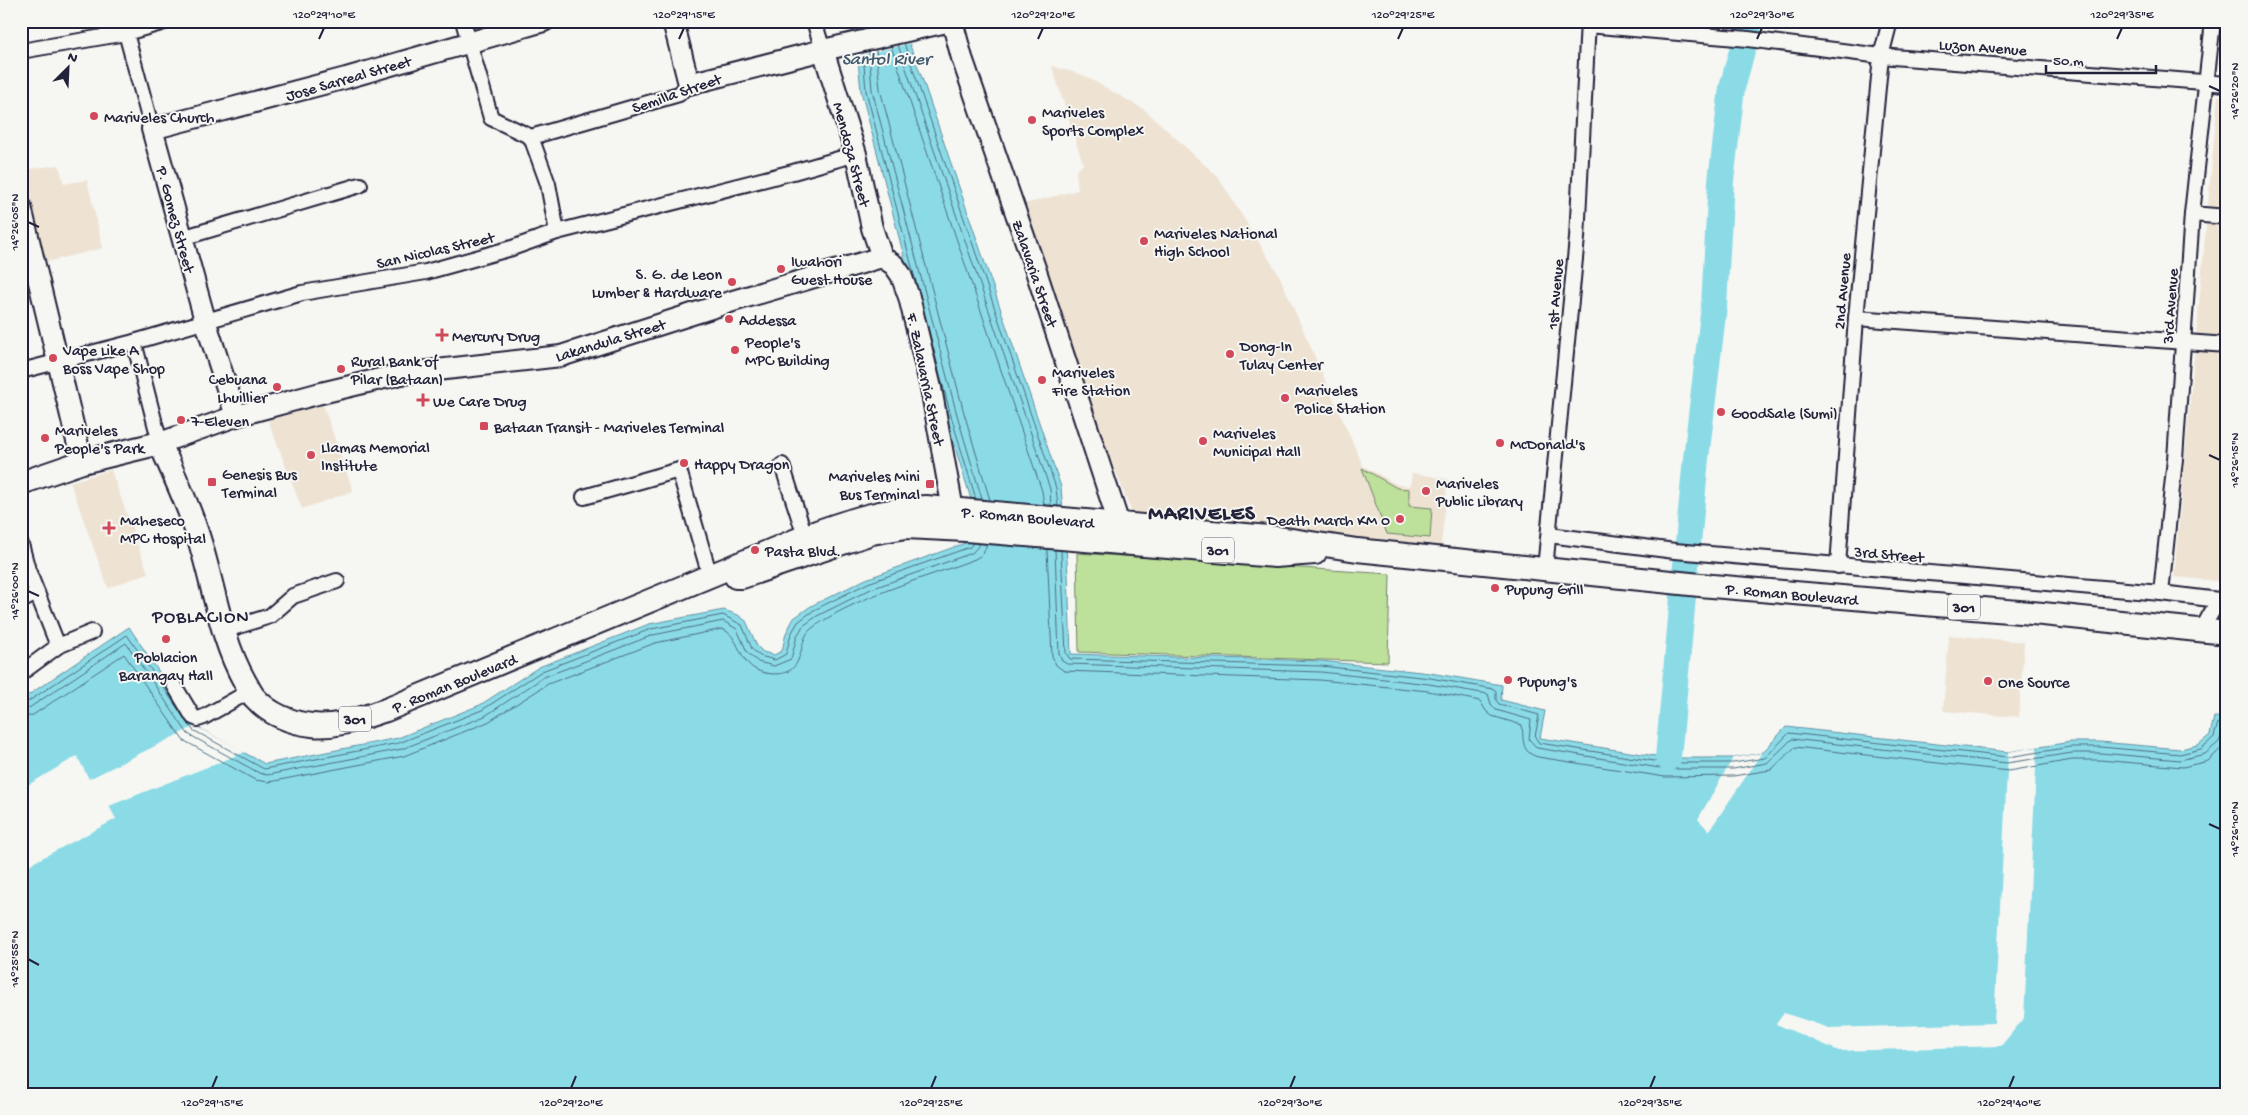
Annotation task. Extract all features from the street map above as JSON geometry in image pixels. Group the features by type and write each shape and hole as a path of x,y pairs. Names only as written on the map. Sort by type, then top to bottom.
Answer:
{"main road":[{"name":"P. Roman Boulevard","path":"160,443 201,543 223,631 238,670 254,698 272,713 289,720 313,726 336,724 386,710 805,536 868,514 902,508 1276,556 1357,550"},
{"path":"21,483 82,462 160,443"},
{"name":"P. Roman Boulevard","path":"710,576 742,577 872,533 962,517"},
{"name":"P. Roman Boulevard","path":"1080,531 1119,524 1279,538 1357,550 1674,583 2043,614 2227,633"}],"street":[{"path":"21,51 126,27 168,21"},
{"path":"463,21 491,118 531,137 548,184 557,232"},
{"name":"Jose Sarreal Street","path":"152,129 346,78 544,21"},
{"path":"673,21 689,84"},
{"path":"814,21 823,50"},
{"name":"Semilla Street","path":"531,137 679,94 689,84 823,50 951,21"},
{"name":"Zalavaria Street","path":"951,21 1119,524"},
{"name":"2nd Avenue","path":"1838,566 1856,318 1881,56 1890,21"},
{"name":"3rd Avenue","path":"2161,593 2184,341 2192,214 2208,82 2213,21"},
{"name":"Luzon Avenue","path":"1588,23 1748,39 1881,56 2227,84"},
{"name":"1st Avenue","path":"1545,569 1577,238 1588,23"},
{"name":"P. Gomez Street","path":"126,27 205,320 236,416"},
{"name":"Mendoza Street","path":"823,50 856,154 872,228 882,257"},
{"name":"San Nicolas Street","path":"21,371 134,342 302,293 426,272 512,248 557,232 793,172 856,154"},
{"path":"182,238 360,185"},
{"path":"21,206 82,462"},
{"path":"2192,214 2227,218"},
{"name":"Lakandula Street","path":"160,443 236,416 401,374 561,356 733,301 882,257"},
{"name":"F. Zalavarria Street","path":"882,257 898,270 909,297 962,517"},
{"path":"1856,318 2227,345"},
{"path":"134,342 160,443"},
{"path":"782,465 805,536"},
{"path":"584,497 679,470 710,576"},
{"name":"3rd Street","path":"1549,535 1702,554 2161,593 2222,601"},
{"path":"21,544 37,593 58,646"},
{"path":"223,631 270,616 294,596 337,581"},
{"path":"21,602 37,593"},
{"path":"2201,631 2222,601"},
{"path":"21,673 58,646 92,632"},
{"path":"174,685 193,717 198,719 204,718 250,691"}],"shaded area":[{"path":"1052,66 1083,75 1145,110 1218,177 1279,275 1363,466 1398,485 1410,486 1412,473 1448,479 1441,545 1134,518 1069,353 1017,206 1078,190 1076,171 1083,164"},
{"path":"2218,96 2227,96 2227,582 2174,577"},
{"path":"59,165 64,184 87,180 103,248 42,263 22,170"},
{"name":"Llamas Memorial Institute","path":"323,405 353,491 302,509 268,420"},
{"name":"Maheseco MPC Hospital","path":"111,470 148,573 108,588 70,482"},
{"path":"1949,635 2024,642 2019,717 1943,711"}],"green space":[{"path":"1362,468 1397,488 1409,489 1409,506 1432,508 1430,538 1387,534"},
{"path":"1077,553 1390,574 1388,662 1079,652"}],"water":[{"name":"Santol River","path":"854,21 901,21 922,78 1061,487 1068,573 1071,654 1321,661 1430,673 1502,685 1501,700 1545,711 1540,738 1668,758 1733,758 1762,753 1786,727 2008,752 2071,742 2100,742 2180,749 2198,745 2210,735 2214,717 2227,718 2227,1094 21,1094 21,700 129,627 195,726 265,764 398,738 480,705 539,667 649,624 724,610 738,615 746,621 757,646 763,652 774,655 782,651 786,633 794,618 811,606 866,579 968,542 971,499 946,418 861,91"}],"pier":[{"path":"904,21 912,43 858,56 853,32"},
{"path":"195,726 245,752 109,806 116,819 21,869 21,789 77,756 89,779"},
{"path":"2037,747 2024,1018 2001,1046 1839,1051 1776,1024 1784,1013 1829,1028 1994,1023 2008,752"},
{"path":"1762,753 1709,831 1698,819 1733,758"}],"waterway":[{"path":"1668,758 1696,458 1714,306 1721,181 1732,88 1750,21"}],"place":[{"name":"Mariveles Church","path":"94,116"},
{"name":"Mariveles Sports Complex","path":"1032,120"},
{"name":"Mariveles National High School","path":"1144,241"},
{"name":"Iwahori Guest House","path":"781,269"},
{"name":"S. G. de Leon Lumber & Hardware","path":"732,282"},
{"name":"Addessa","path":"729,319"},
{"name":"Mercury Drug","path":"442,335"},
{"name":"People's MPC Building","path":"735,350"},
{"name":"Dong-In Tulay Center","path":"1230,354"},
{"name":"Vape Like A Boss Vape Shop","path":"53,358"},
{"name":"Rural Bank of Pilar (Bataan)","path":"341,369"},
{"name":"Mariveles Fire Station","path":"1042,380"},
{"name":"Cebuana Lhuillier","path":"277,387"},
{"name":"Mariveles Police Station","path":"1285,398"},
{"name":"We Care Drug","path":"423,400"},
{"name":"GoodSale (Sumi)","path":"1721,412"},
{"name":"7-Eleven","path":"181,420"},
{"name":"Bataan Transit - Mariveles Terminal","path":"484,426"},
{"name":"Mariveles People's Park","path":"45,438"},
{"name":"Mariveles Municipal Hall","path":"1203,441"},
{"name":"McDonald's","path":"1500,443"},
{"name":"Llamas Memorial Institute","path":"311,455"},
{"name":"Happy Dragon","path":"684,463"},
{"name":"Genesis Bus Terminal","path":"212,482"},
{"name":"Mariveles Mini Bus Terminal","path":"930,484"},
{"name":"Mariveles Public Library","path":"1426,491"},
{"name":"Death March KM 0","path":"1400,519"},
{"name":"Maheseco MPC Hospital","path":"109,528"},
{"name":"Pasta Blvd.","path":"755,550"},
{"name":"Pupung Grill","path":"1495,588"},
{"name":"Poblacion Barangay Hall","path":"166,639"},
{"name":"Pupung's","path":"1508,680"},
{"name":"One Source","path":"1988,681"}],"district":[{"name":"MARIVELES","path":"1202,512"},
{"name":"POBLACION","path":"201,615"}]}
